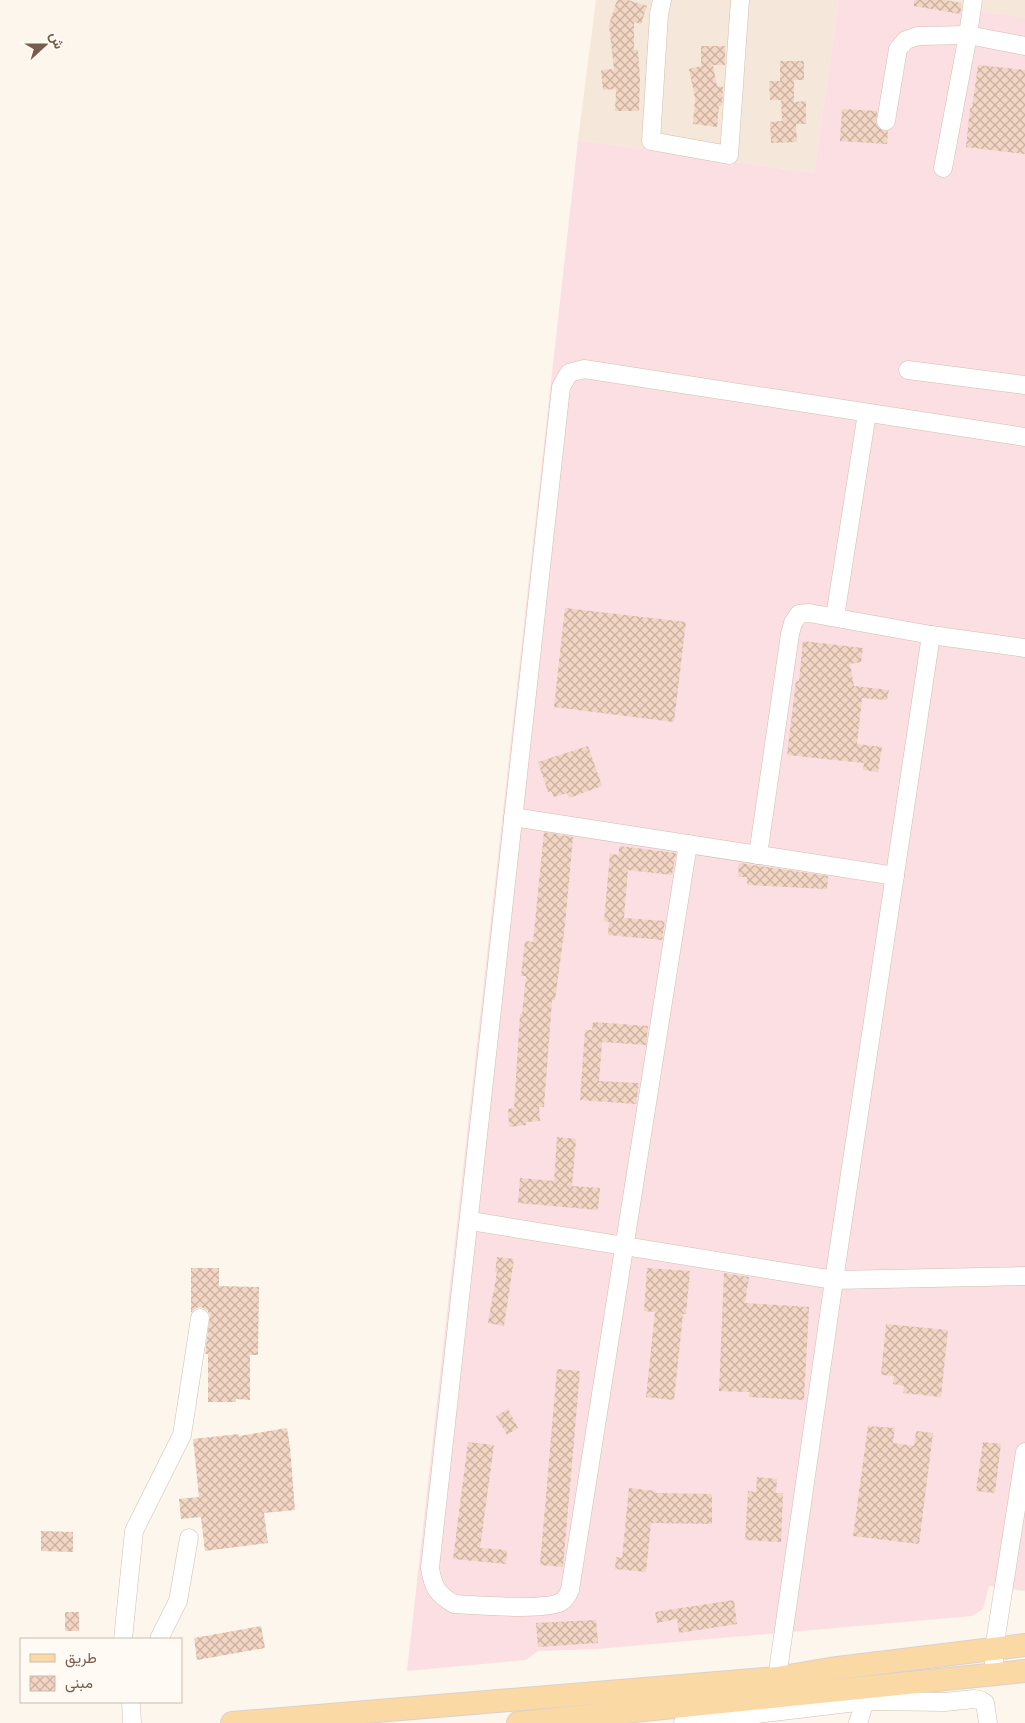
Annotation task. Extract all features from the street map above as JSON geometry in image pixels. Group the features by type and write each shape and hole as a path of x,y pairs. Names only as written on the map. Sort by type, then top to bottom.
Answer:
{"main road":[{"path":"518,1723 778,1687 830,1669 1025,1645"},
{"path":"232,1723 778,1687 867,1694 994,1674 1025,1672"}],"street":[{"path":"662,0 659,14 651,141 729,155 740,0"},
{"path":"943,168 973,0"},
{"path":"886,121 898,49 906,40 918,36 968,36 1025,46"},
{"path":"688,844 570,1590 568,1596 559,1603 545,1607 454,1604 441,1596 432,1583 430,1568 561,388 569,373 584,369 1025,437"},
{"path":"908,370 1025,385"},
{"path":"835,618 867,413"},
{"path":"758,855 793,623 799,614 809,613 931,635 1025,648"},
{"path":"778,1687 834,1280 931,635"},
{"path":"513,817 895,876"},
{"path":"470,1221 834,1280 1025,1276"},
{"path":"123,1638 134,1531 182,1435 200,1318"},
{"path":"994,1674 994,1649 1021,1463"},
{"path":"159,1638 178,1600 189,1538"},
{"path":"683,1723 867,1694 945,1702 980,1700 986,1706 988,1723"},
{"path":"858,1723 867,1694"},
{"path":"131,1703 132,1723"}],"shaded area":[{"path":"596,0 839,0 814,173 578,140"},
{"path":"839,0 914,0 1025,18 1025,1591 989,1586 983,1609 972,1616 597,1649 538,1651 526,1660 407,1671 578,140 814,173"},
{"path":"914,0 1025,0 1025,18"}],"building":[{"path":"617,0 628,0 647,6 641,24 634,22 634,50 638,50 640,80 639,111 615,111 616,89 603,90 601,70 614,69 609,25"},
{"path":"914,0 945,0 962,3 960,14 914,6"},
{"path":"701,46 725,46 725,65 713,65 717,86 723,87 722,106 719,106 717,127 693,124 695,98 689,69 701,66"},
{"path":"780,61 804,61 804,80 794,80 794,102 806,101 806,124 796,124 797,142 771,143 770,122 782,121 781,100 770,100 769,81 780,81"},
{"path":"978,65 1025,70 1025,154 966,147 970,108 972,108"},
{"path":"842,109 877,111 876,125 880,129 888,131 887,144 840,141"},
{"path":"565,608 686,622 674,722 554,707"},
{"path":"803,641 863,648 861,662 850,664 854,686 889,690 887,700 862,698 857,744 882,747 878,772 863,770 864,763 787,755 796,681 799,681"},
{"path":"588,746 602,786 569,798 567,793 554,797 551,791 548,792 538,762"},
{"path":"544,832 573,837 565,925 555,1000 552,1000 544,1107 539,1107 540,1121 526,1122 526,1125 509,1127 508,1109 514,1108 520,1014 522,1014 526,976 521,976 525,941 533,942"},
{"path":"619,846 676,853 672,875 628,870 624,918 665,921 662,940 608,935 609,922 604,921 610,854 619,855"},
{"path":"739,863 828,876 827,889 747,885 747,877 738,877"},
{"path":"593,1022 648,1026 646,1045 602,1042 599,1081 639,1083 636,1104 580,1100 585,1030 592,1030"},
{"path":"557,1137 576,1139 572,1186 600,1188 598,1210 518,1203 520,1178 554,1181"},
{"path":"497,1257 514,1259 504,1326 488,1323 497,1272 495,1272"},
{"path":"191,1268 219,1268 219,1286 259,1287 258,1355 250,1355 250,1400 236,1399 236,1402 208,1402 208,1354 205,1354 210,1315 207,1310 201,1307 196,1308 191,1313"},
{"path":"647,1268 690,1271 686,1314 683,1314 674,1400 646,1397 655,1312 644,1311"},
{"path":"724,1273 749,1277 745,1303 809,1307 804,1400 749,1397 749,1392 719,1391"},
{"path":"886,1324 948,1330 941,1397 903,1393 904,1386 893,1384 894,1376 881,1375"},
{"path":"557,1369 580,1371 563,1567 540,1565"},
{"path":"508,1409 518,1428 507,1435 496,1416"},
{"path":"868,1426 895,1428 893,1443 914,1446 916,1431 933,1433 919,1544 853,1536"},
{"path":"287,1428 295,1510 264,1513 268,1543 205,1551 201,1517 181,1519 179,1499 199,1497 193,1439 239,1434 239,1436"},
{"path":"468,1442 494,1445 480,1548 507,1550 506,1564 453,1559"},
{"path":"983,1442 1001,1444 995,1493 976,1491"},
{"path":"757,1477 777,1479 776,1493 783,1493 781,1542 745,1540 748,1491 756,1492"},
{"path":"629,1488 655,1491 655,1493 712,1494 712,1524 651,1523 646,1572 615,1569 616,1557 622,1558"},
{"path":"41,1531 73,1532 73,1552 41,1551"},
{"path":"734,1600 737,1624 679,1633 677,1619 657,1623 655,1612"},
{"path":"65,1612 79,1612 79,1631 65,1631"},
{"path":"596,1620 598,1643 538,1647 536,1623"},
{"path":"261,1626 265,1648 197,1660 194,1638"}]}
